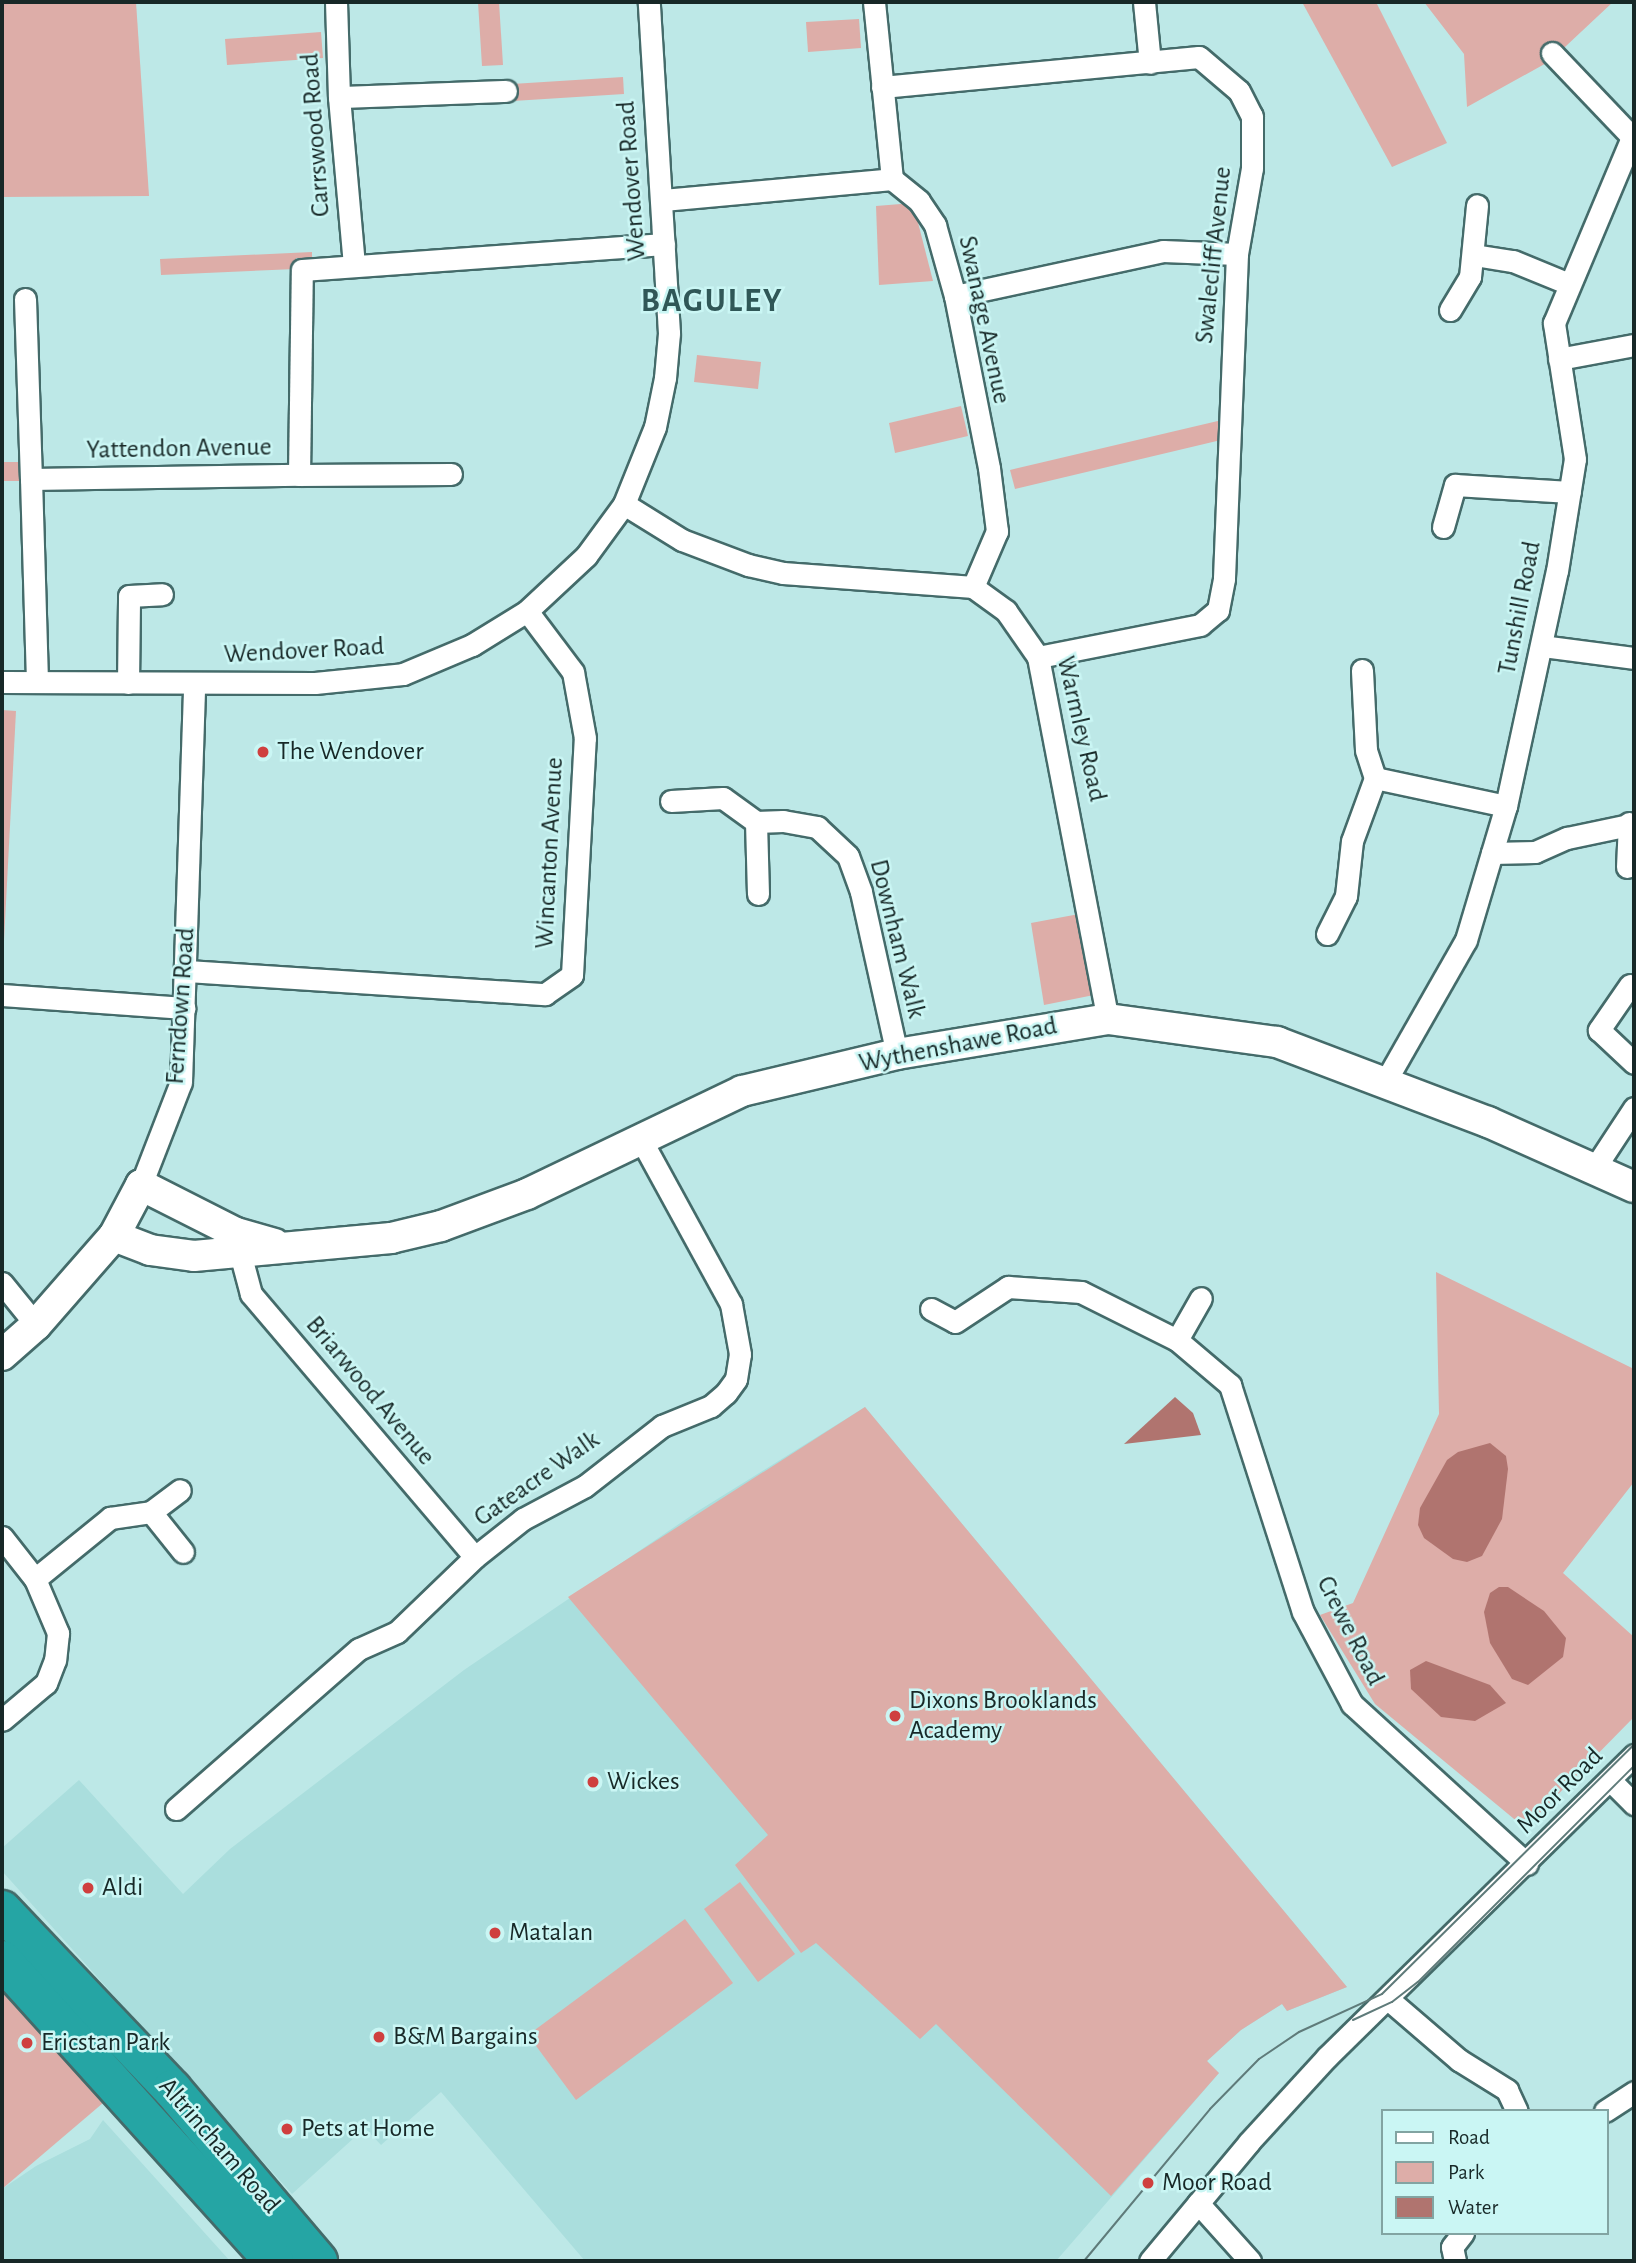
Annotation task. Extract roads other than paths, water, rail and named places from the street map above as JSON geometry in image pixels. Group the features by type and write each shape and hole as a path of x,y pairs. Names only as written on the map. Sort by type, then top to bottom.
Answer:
{"highway":[{"name":"Altrincham Road","path":"2,1910 172,2089 318,2261"},
{"name":"Altrincham Road","path":"2,1960 274,2261"}],"main road":[{"name":"Wythenshawe Road","path":"114,1236 150,1250 194,1256 237,1243 285,1247 364,1241 441,1226 527,1195 640,1138 742,1091 897,1054 1108,1019 1277,1042 1384,1082 1634,1187"},
{"name":"Ferndown Road","path":"2,1355 36,1325 114,1236 141,1185"},
{"path":"141,1185 237,1243"}],"street":[{"name":"Carrswood Road","path":"336,2 339,97 354,264"},
{"name":"Wendover Road","path":"2,682 315,683 402,674 471,645 527,611 586,556 624,504 655,427 665,377 669,333 649,2"},
{"path":"663,200 892,179 874,2"},
{"path":"1144,2 1150,63"},
{"path":"1552,53 1633,134"},
{"name":"Swalecliff Avenue","path":"882,87 1199,57 1239,91 1252,116 1252,168 1237,254 1224,579 1218,610 1200,625 1038,657"},
{"path":"339,97 506,91"},
{"name":"Tunshill Road","path":"1384,1082 1466,940 1506,806 1542,646 1575,459 1554,323 1633,134"},
{"name":"Swanage Avenue","path":"892,179 919,201 935,225 955,296 997,531 973,587"},
{"path":"1450,310 1462,295 1474,255 1471,234 1477,205"},
{"name":"Yattendon Avenue","path":"31,479 299,475 302,270 354,264 664,243"},
{"path":"955,296 1163,251 1237,254"},
{"path":"1474,255 1513,261 1569,284"},
{"path":"25,299 37,681"},
{"path":"1559,359 1634,345"},
{"path":"299,475 451,474"},
{"path":"1443,527 1455,485 1570,492"},
{"path":"624,504 682,540 783,573 973,587"},
{"name":"Warmley Road","path":"973,587 1006,611 1038,657 1108,1019"},
{"path":"128,683 129,596 162,594"},
{"name":"Wincanton Avenue","path":"187,971 545,994 572,975 585,738 573,672 527,611"},
{"path":"1542,646 1634,658"},
{"path":"1327,934 1346,896 1352,841 1375,778 1366,750 1362,670"},
{"name":"Ferndown Road","path":"141,1185 181,1082 187,971 194,684"},
{"path":"1375,778 1506,806"},
{"path":"671,801 723,798 756,822 758,894"},
{"name":"Downham Walk","path":"756,822 783,821 817,827 848,856 861,892 897,1054"},
{"path":"1492,853 1535,852 1567,838 1632,823 1627,867"},
{"path":"1630,985 1599,1030 1634,1063"},
{"path":"2,995 185,1009"},
{"path":"1594,1169 1634,1108"},
{"name":"Gateacre Walk","path":"176,1809 359,1649 397,1632 475,1557 523,1519 585,1486 643,1439 711,1406 736,1379 740,1354 731,1304 640,1138"},
{"name":"Briarwood Avenue","path":"237,1243 251,1294 475,1557"},
{"path":"2,1283 36,1325"},
{"name":"Crewe Road","path":"931,1309 955,1322 1008,1287 1081,1292 1177,1340 1230,1385 1303,1612 1352,1704 1527,1864"},
{"path":"1177,1340 1201,1298"},
{"path":"34,1579 110,1518 151,1512 180,1490"},
{"path":"151,1512 183,1552"},
{"path":"2,1537 34,1579 58,1633 55,1660 46,1683 2,1720"},
{"name":"Moor Road","path":"1150,2261 1328,2057 1527,1864 1634,1755"},
{"path":"1611,1781 1634,1804"},
{"path":"1388,2000 1459,2060 1507,2090 1516,2109"},
{"path":"1608,2109 1634,2092"},
{"path":"1198,2203 1250,2261"},
{"path":"1455,2261 1452,2247 1461,2235"}],"water":[{"path":"1175,1397 1193,1413 1201,1435 1124,1444"},
{"path":"1490,1443 1506,1456 1508,1469 1502,1519 1482,1556 1467,1562 1453,1559 1424,1538 1418,1525 1420,1508 1447,1460 1458,1452"},
{"path":"1499,1587 1508,1587 1544,1611 1566,1638 1563,1657 1528,1685 1512,1679 1490,1643 1484,1612 1490,1593"},
{"path":"1426,1661 1490,1685 1506,1703 1475,1721 1441,1717 1411,1689 1410,1670"}],"tram line":[{"path":"1084,2261 1210,2109 1259,2059 1299,2032 1382,1994 1634,1745"},
{"path":"1353,2020 1392,2002 1418,1982 1634,1766"}],"place":[{"name":"The Wendover","path":"263,752"},
{"name":"Dixons Brooklands Academy","path":"895,1716"},
{"name":"Wickes","path":"593,1782"},
{"name":"Aldi","path":"88,1888"},
{"name":"Matalan","path":"495,1933"},
{"name":"B&M Bargains","path":"379,2037"},
{"name":"Ericstan Park","path":"27,2043"},
{"name":"Pets at Home","path":"287,2129"},
{"name":"Moor Road","path":"1148,2183"}],"district":[{"name":"BAGULEY","path":"712,302"}]}
